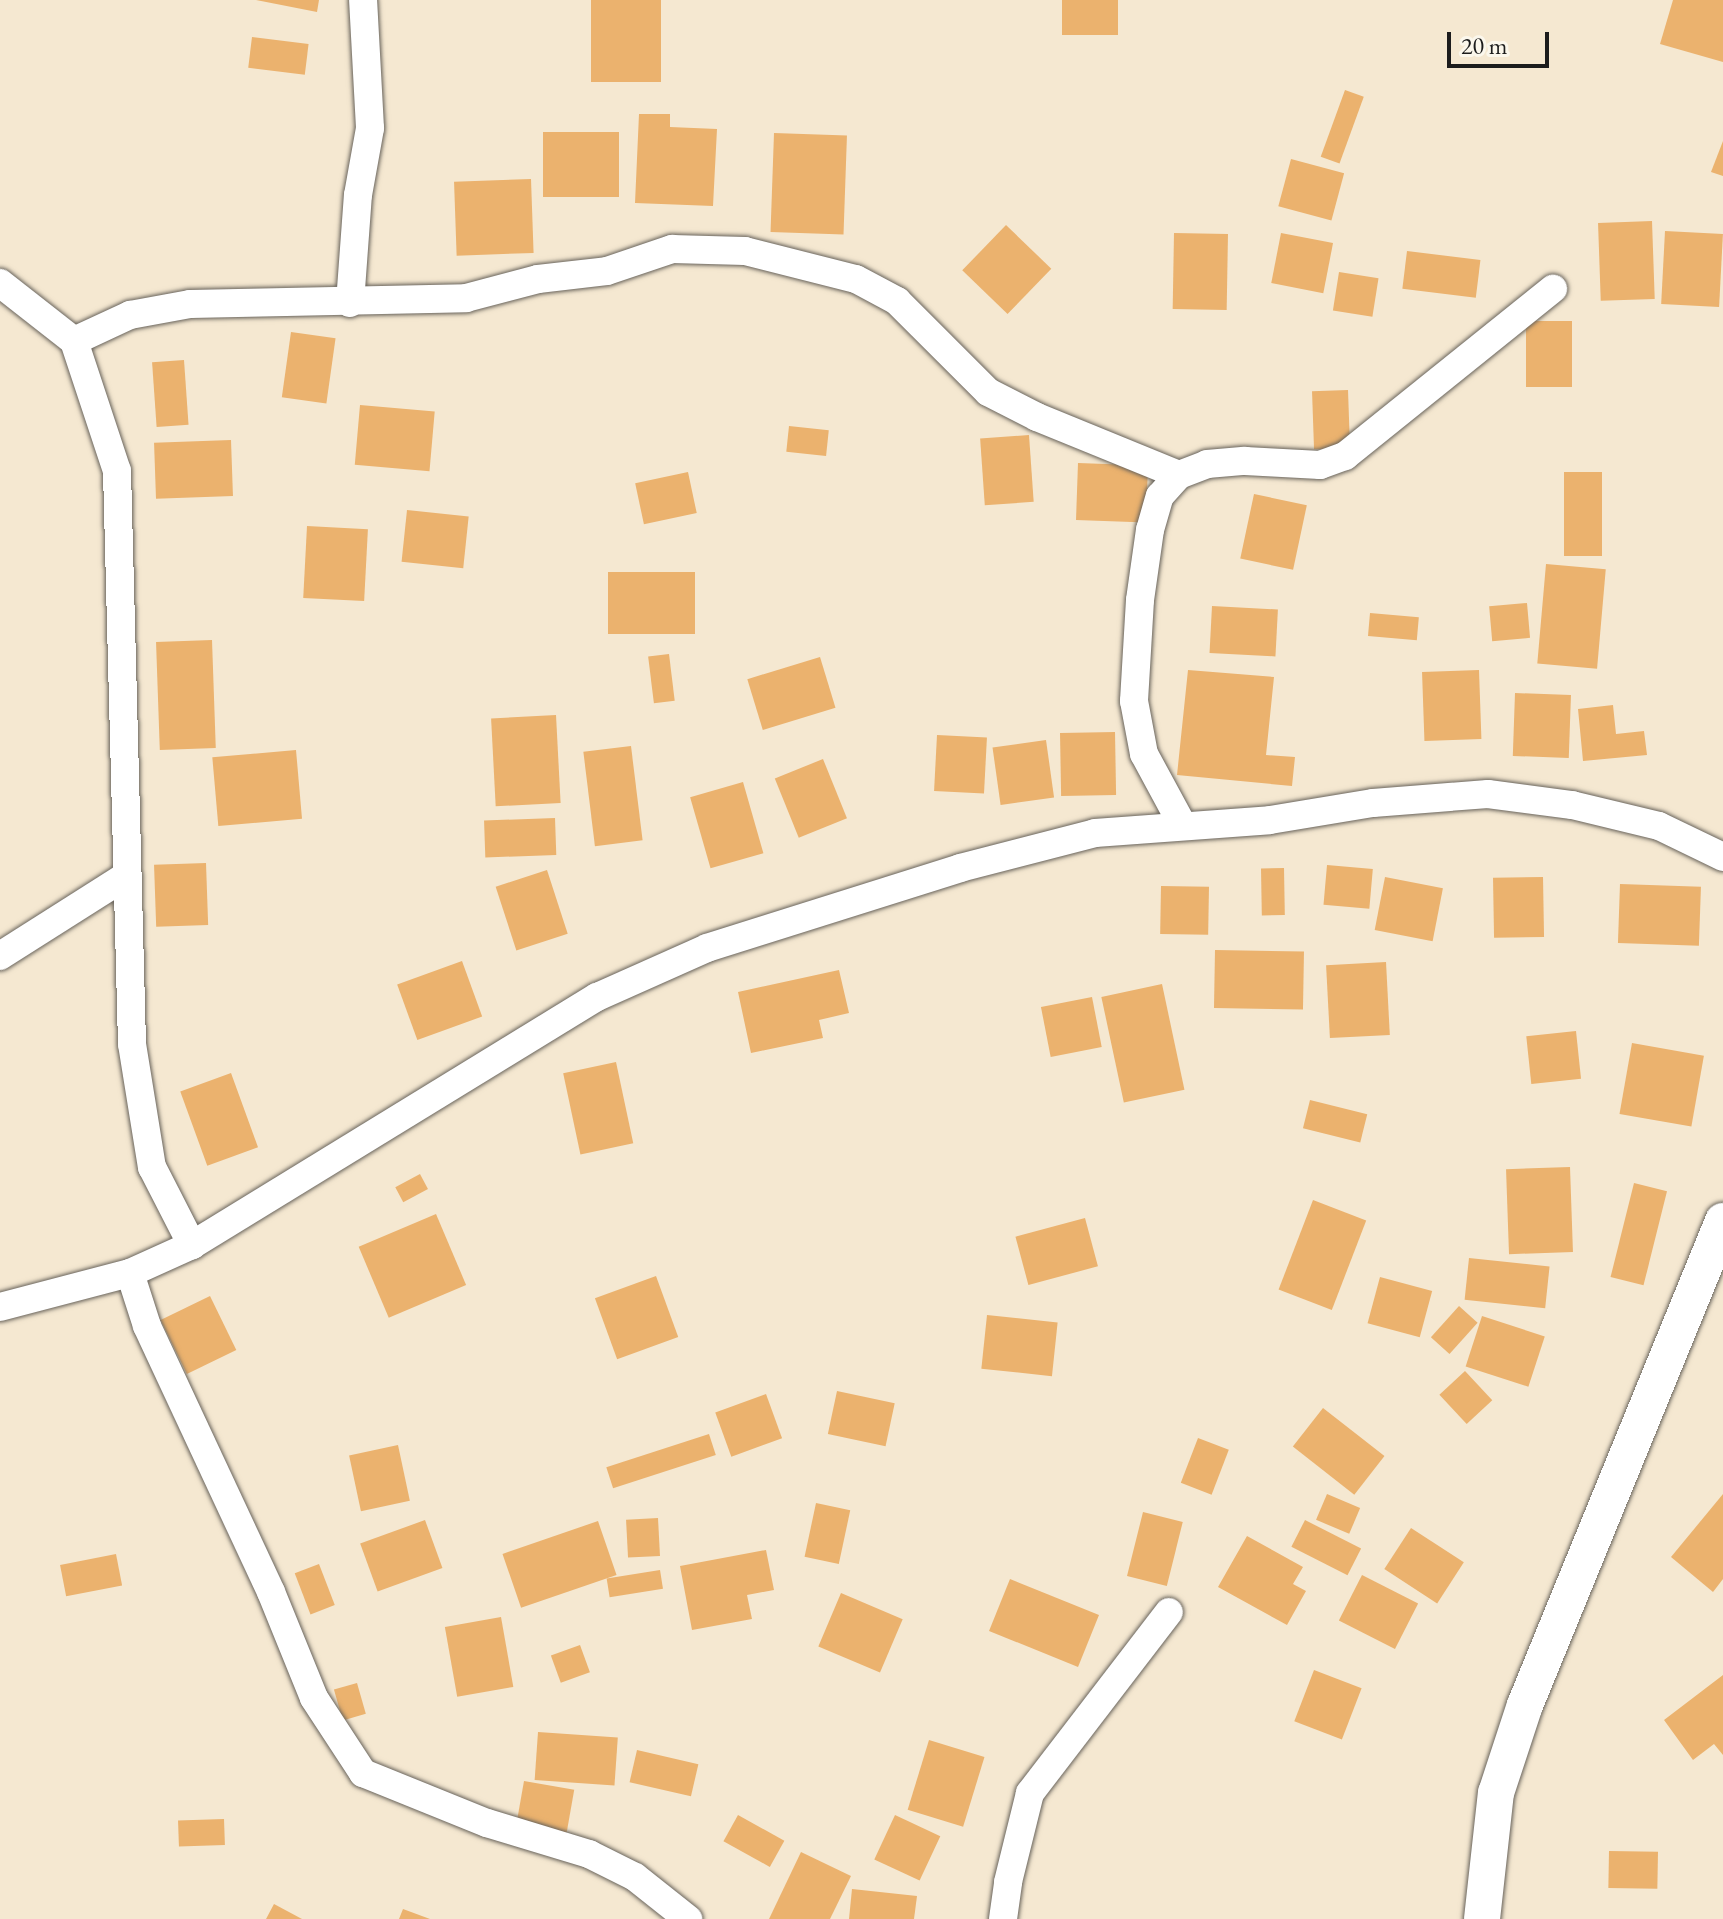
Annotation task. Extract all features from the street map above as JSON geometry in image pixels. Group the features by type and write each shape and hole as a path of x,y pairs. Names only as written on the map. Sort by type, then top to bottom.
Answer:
{"street":[{"path":"350,303 358,195 370,128 363,0"},
{"path":"74,341 130,315 190,304 350,303 466,298 538,279 607,271 672,249 745,251 856,279 897,301 988,392 1037,417 1179,475"},
{"path":"0,283 74,341 117,471 132,1044 152,1167 192,1245"},
{"path":"1183,826 1144,754 1134,701 1140,600 1150,530 1160,496 1179,475 1207,464 1245,461 1320,465 1345,456 1553,289"},
{"path":"0,1307 130,1273 192,1245 597,997 707,948 960,868 1095,833 1270,820 1373,803 1488,794 1572,805 1659,826 1723,857"},
{"path":"0,956 126,876"},
{"path":"1482,1919 1496,1793 1525,1705 1723,1221"},
{"path":"130,1273 147,1326 271,1592 314,1698 330,1729 363,1773 487,1823 589,1854 635,1877 688,1919"},
{"path":"1003,1919 1008,1882 1030,1793 1169,1612"}],"building":[{"path":"256,0 319,0 317,12"},
{"path":"591,0 661,0 661,82 591,82"},
{"path":"1062,0 1118,0 1118,35 1062,35"},
{"path":"1673,0 1723,0 1723,62 1660,44"},
{"path":"252,37 309,44 305,75 248,68"},
{"path":"1345,90 1364,97 1340,164 1321,157"},
{"path":"639,114 670,114 670,127 717,129 713,206 635,203"},
{"path":"543,132 619,132 619,197 543,197"},
{"path":"774,133 847,136 844,234 771,232"},
{"path":"1723,141 1723,176 1711,172"},
{"path":"1291,159 1344,173 1331,221 1278,206"},
{"path":"531,179 534,253 457,256 454,182"},
{"path":"1652,221 1655,299 1601,301 1598,223"},
{"path":"1006,225 1051,269 1008,314 962,270"},
{"path":"1665,231 1723,234 1719,307 1661,304"},
{"path":"1174,233 1228,234 1227,310 1173,309"},
{"path":"1281,233 1333,243 1323,293 1271,283"},
{"path":"1407,251 1480,260 1476,298 1402,289"},
{"path":"1339,272 1379,278 1372,317 1333,311"},
{"path":"1526,321 1572,321 1572,387 1526,387"},
{"path":"291,332 336,338 326,404 282,397"},
{"path":"184,360 189,425 157,427 152,362"},
{"path":"1348,390 1350,448 1314,449 1312,391"},
{"path":"360,405 435,412 429,471 355,465"},
{"path":"789,426 829,430 826,456 786,452"},
{"path":"1029,435 1034,502 985,505 980,438"},
{"path":"231,440 233,496 156,499 154,443"},
{"path":"1078,463 1148,465 1146,522 1076,520"},
{"path":"688,472 697,513 644,524 635,483"},
{"path":"1564,472 1602,472 1602,556 1564,556"},
{"path":"1254,494 1307,505 1293,570 1240,559"},
{"path":"407,510 469,516 463,568 402,562"},
{"path":"307,526 368,529 364,601 303,598"},
{"path":"1546,564 1606,569 1597,669 1537,664"},
{"path":"608,572 695,572 695,634 608,634"},
{"path":"1527,603 1530,638 1492,641 1489,606"},
{"path":"1212,606 1278,609 1275,656 1210,653"},
{"path":"1370,613 1419,617 1417,640 1368,636"},
{"path":"212,640 216,748 160,750 156,642"},
{"path":"669,654 675,701 654,703 648,657"},
{"path":"820,657 835,708 763,730 747,679"},
{"path":"1188,670 1274,677 1266,755 1295,757 1292,786 1177,775"},
{"path":"1479,670 1481,739 1424,741 1422,672"},
{"path":"1515,693 1571,695 1569,758 1513,756"},
{"path":"1613,705 1616,734 1644,731 1647,755 1583,761 1578,709"},
{"path":"556,715 561,803 496,806 491,718"},
{"path":"1115,732 1116,795 1061,796 1060,733"},
{"path":"937,735 987,738 984,794 934,791"},
{"path":"1046,740 1054,797 1001,805 993,748"},
{"path":"631,746 643,840 595,846 583,752"},
{"path":"296,750 302,819 218,826 212,757"},
{"path":"823,759 847,818 799,838 775,778"},
{"path":"743,782 763,853 711,868 690,797"},
{"path":"555,818 556,855 485,857 484,820"},
{"path":"206,863 208,925 156,927 154,865"},
{"path":"1327,865 1373,869 1369,909 1324,905"},
{"path":"1261,868 1284,868 1285,915 1262,915"},
{"path":"547,870 568,934 516,950 496,887"},
{"path":"1385,877 1443,888 1433,941 1375,930"},
{"path":"1543,877 1544,937 1494,938 1493,878"},
{"path":"1620,884 1701,887 1699,946 1618,943"},
{"path":"1161,886 1209,887 1208,935 1160,934"},
{"path":"1215,950 1304,952 1303,1010 1214,1008"},
{"path":"462,961 482,1016 417,1040 397,985"},
{"path":"1386,962 1390,1035 1330,1038 1326,965"},
{"path":"839,970 849,1013 819,1020 823,1038 751,1053 738,992"},
{"path":"1162,984 1184,1090 1124,1103 1101,997"},
{"path":"1092,997 1102,1047 1051,1057 1041,1007"},
{"path":"1576,1031 1581,1079 1531,1084 1526,1036"},
{"path":"1632,1043 1704,1056 1691,1127 1619,1114"},
{"path":"616,1062 633,1143 580,1154 563,1073"},
{"path":"231,1073 258,1147 207,1166 180,1091"},
{"path":"1310,1100 1367,1114 1360,1142 1303,1128"},
{"path":"1570,1167 1573,1252 1509,1254 1506,1169"},
{"path":"420,1174 428,1189 403,1202 395,1187"},
{"path":"1634,1183 1667,1191 1644,1285 1611,1277"},
{"path":"1313,1200 1366,1220 1332,1310 1279,1290"},
{"path":"436,1214 466,1285 389,1318 359,1247"},
{"path":"1085,1218 1098,1266 1028,1285 1015,1237"},
{"path":"1469,1258 1550,1266 1545,1308 1465,1300"},
{"path":"656,1276 678,1337 617,1359 595,1298"},
{"path":"1380,1277 1432,1291 1420,1337 1368,1323"},
{"path":"210,1296 236,1350 187,1374 161,1320"},
{"path":"1459,1306 1478,1323 1449,1354 1431,1337"},
{"path":"987,1315 1058,1322 1052,1376 981,1369"},
{"path":"1482,1316 1545,1336 1528,1387 1466,1366"},
{"path":"1465,1371 1492,1400 1467,1424 1439,1395"},
{"path":"837,1391 895,1403 886,1446 828,1434"},
{"path":"766,1394 782,1438 731,1457 715,1412"},
{"path":"1323,1408 1384,1456 1354,1495 1293,1447"},
{"path":"709,1434 716,1455 613,1488 606,1467"},
{"path":"1198,1438 1229,1450 1212,1495 1181,1483"},
{"path":"398,1445 410,1501 361,1511 349,1455"},
{"path":"1327,1494 1360,1508 1349,1534 1316,1520"},
{"path":"1723,1494 1723,1579 1713,1592 1671,1557"},
{"path":"816,1503 850,1510 839,1564 805,1557"},
{"path":"1143,1512 1183,1522 1167,1586 1127,1576"},
{"path":"658,1518 660,1556 628,1558 626,1520"},
{"path":"425,1520 442,1568 378,1592 360,1544"},
{"path":"1305,1520 1361,1549 1348,1575 1291,1547"},
{"path":"598,1521 617,1575 521,1608 503,1554"},
{"path":"1411,1528 1464,1562 1437,1603 1384,1569"},
{"path":"1247,1536 1303,1567 1293,1584 1306,1591 1287,1625 1218,1587"},
{"path":"766,1550 774,1590 747,1595 752,1619 692,1630 680,1566"},
{"path":"116,1554 122,1585 66,1596 60,1565"},
{"path":"319,1564 335,1605 310,1614 295,1573"},
{"path":"660,1570 663,1589 610,1597 607,1578"},
{"path":"1362,1575 1418,1604 1395,1649 1339,1620"},
{"path":"1010,1579 1099,1615 1078,1667 989,1631"},
{"path":"841,1593 903,1619 880,1673 818,1646"},
{"path":"501,1617 513,1687 457,1697 445,1627"},
{"path":"580,1645 590,1672 561,1683 551,1656"},
{"path":"1314,1670 1362,1688 1342,1740 1294,1721"},
{"path":"1723,1675 1723,1755 1714,1744 1693,1760 1664,1720"},
{"path":"357,1683 366,1714 343,1720 334,1690"},
{"path":"538,1732 618,1738 614,1785 535,1780"},
{"path":"929,1740 984,1757 963,1827 908,1810"},
{"path":"637,1750 698,1764 691,1796 630,1782"},
{"path":"524,1781 574,1790 566,1839 515,1830"},
{"path":"738,1815 784,1841 770,1867 723,1841"},
{"path":"895,1815 940,1836 920,1881 874,1859"},
{"path":"224,1819 225,1845 179,1847 178,1821"},
{"path":"1609,1851 1658,1852 1657,1889 1608,1888"},
{"path":"801,1852 851,1876 830,1919 769,1919"},
{"path":"852,1889 917,1896 914,1919 849,1919"},
{"path":"274,1904 302,1919 266,1919"},
{"path":"403,1909 430,1919 399,1919"}]}
